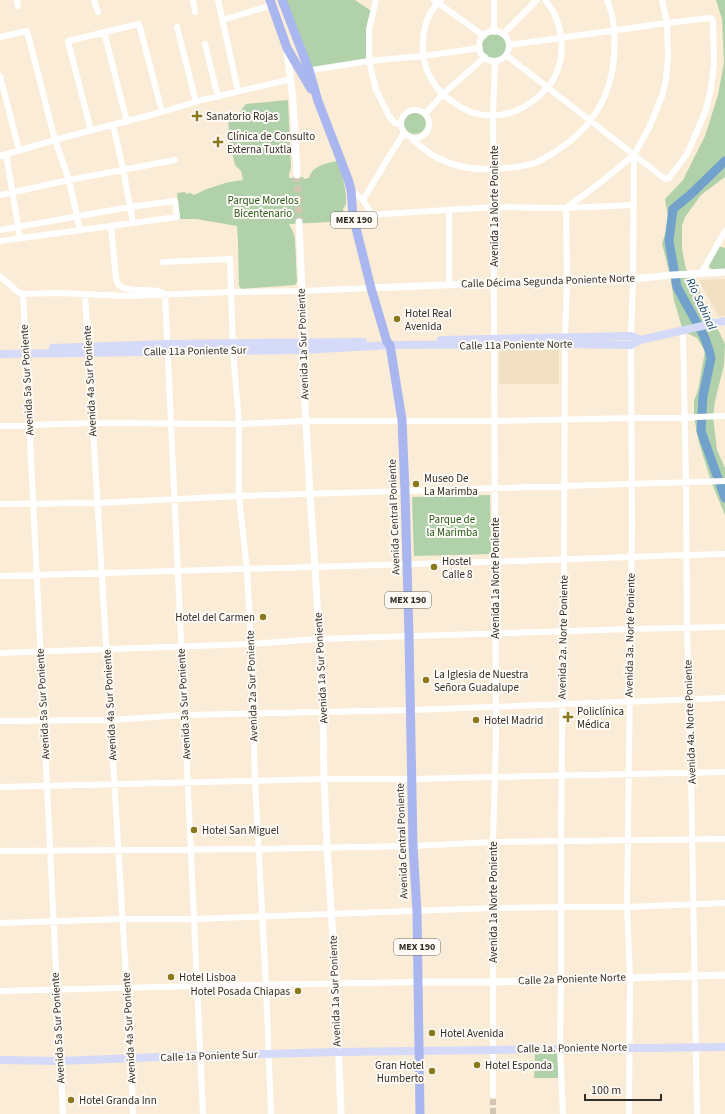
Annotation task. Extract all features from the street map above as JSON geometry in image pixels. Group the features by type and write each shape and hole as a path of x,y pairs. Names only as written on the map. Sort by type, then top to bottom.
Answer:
{"main road":[{"name":"MEX 190","path":"282,0 305,71"},
{"name":"MEX 190","path":"271,2 287,48 305,71"},
{"name":"Avenida Central Poniente","path":"305,71 345,169 351,190 353,216 388,343 402,420 408,564 413,846 417,912 420,1114"},
{"path":"631,341 634,337 640,340 725,321"},
{"name":"Calle 11a Poniente Norte","path":"388,343 631,341"},
{"name":"Calle 11a Poniente Sur","path":"0,354 26,351 167,347 301,346 388,343"},
{"name":"Calle 11a Poniente Sur","path":"0,348 26,351"},
{"name":"Calle 1a. Poniente Norte","path":"418,1051 725,1047"},
{"name":"Calle 1a Poniente Sur","path":"0,1060 60,1061 338,1052 418,1051"}],"street":[{"path":"94,0 98,12"},
{"path":"193,0 195,12"},
{"path":"218,0 238,91"},
{"path":"376,0 369,29 368,61 376,90 389,116 395,123 401,124"},
{"path":"494,0 494,32"},
{"path":"503,34 537,0"},
{"path":"484,36 438,1 426,20 422,38 423,56 430,78 443,94 459,106 477,114 494,116 521,109 531,103 548,87 556,76 559,67 561,56 561,38 556,18 545,0"},
{"path":"412,138 423,135 429,122 425,114 416,109 407,112 404,115 401,124 404,133 435,157 449,163 465,167 494,170 517,167 534,163 565,146 591,121 606,92 613,63 614,30 607,0"},
{"path":"566,208 634,155 649,128 662,96 666,80 668,56 667,23 662,0"},
{"path":"223,20 271,2"},
{"path":"506,55 665,179 668,179 687,154 706,110 714,64 713,21 710,18 509,45"},
{"path":"91,131 68,41 139,24 162,112"},
{"path":"177,27 196,102"},
{"path":"0,38 27,31 55,140 69,180 80,230"},
{"path":"104,32 127,122"},
{"path":"494,32 503,34 509,45 506,55 504,58 496,61 488,60 482,55 480,48 480,44 484,36 494,32"},
{"path":"205,44 218,97"},
{"path":"287,48 294,116 297,175"},
{"path":"305,71 368,61 423,56 480,48"},
{"path":"425,114 443,94 484,57"},
{"name":"Avenida 1a Norte Poniente","path":"493,1095 493,842 496,706 494,561 494,116 496,61"},
{"path":"0,76 20,150"},
{"path":"20,238 12,192 3,155 196,102 291,79"},
{"path":"113,125 133,223"},
{"path":"363,200 404,133"},
{"name":"Avenida 3a. Norte Poniente","path":"629,1114 630,977 627,907 631,629 631,341 634,155"},
{"path":"0,195 123,169 175,160"},
{"path":"351,190 363,200 373,216"},
{"path":"0,230 130,207 175,201 177,217 0,241"},
{"path":"353,216 373,216 494,207 566,208 634,205"},
{"name":"Avenida 2a. Norte Poniente","path":"563,1114 560,1049 565,341 567,280 566,208"},
{"path":"449,210 449,285"},
{"name":"Avenida 1a Sur Poniente","path":"299,222 302,291 301,346 323,711 327,847 336,984 341,1114"},
{"path":"111,226 116,279 119,286 124,289 158,291 165,294"},
{"path":"701,274 725,231"},
{"name":"Avenida 2a Sur Poniente","path":"163,262 230,259 233,347 240,424 239,496 247,570 251,644 255,781 260,849 262,916 270,1054 271,1114"},
{"name":"Calle Décima Segunda Poniente Norte","path":"372,288 567,280 633,279 725,272"},
{"path":"0,276 23,294 58,293 127,296 372,288"},
{"name":"Avenida 5a Sur Poniente","path":"23,294 63,1114"},
{"name":"Avenida 3a Sur Poniente","path":"165,294 203,1114"},
{"name":"Avenida 4a Sur Poniente","path":"85,295 119,849 133,1114"},
{"name":"Avenida 4a. Norte Poniente","path":"683,331 687,628 697,1114"},
{"path":"0,426 93,423 240,424 306,421 495,421 725,416"},
{"path":"0,504 98,503 239,496 725,481"},
{"path":"0,576 247,570 315,566 725,554"},
{"path":"0,653 251,644 319,639 725,627"},
{"path":"0,721 111,720 184,715 411,710 725,698"},
{"path":"0,787 115,783 412,779 725,772"},
{"path":"0,851 260,849 413,846 493,842 725,839"},
{"path":"0,923 194,919 417,912 493,908 627,907 725,903"},
{"name":"Calle 2a Poniente Norte","path":"418,982 493,982 725,975"},
{"path":"0,991 418,982"}],"shaded area":[{"path":"725,279 725,316 718,316 699,280"},
{"path":"499,349 559,349 559,384 499,384"}],"green space":[{"path":"283,0 355,0 373,12 369,61 309,70"},
{"path":"716,0 725,0 725,177 701,195 685,217 682,225 682,249 686,269 691,274 725,344 724,365 715,401 713,416 717,450 725,468 725,515 712,484 699,443 694,417 694,401 698,390 705,351 697,338 683,331 674,300 670,275 662,244 668,217 665,199 683,180 705,136 718,95 724,63 722,19"},
{"path":"494,34 503,37 506,46 503,55 494,58 485,55 482,46 485,37"},
{"name":"Parque Morelos Bicentenario","path":"288,100 291,168 289,178 309,178 313,170 316,168 324,164 337,161 343,177 346,196 346,204 343,209 344,217 331,218 330,222 289,224 295,239 297,282 295,285 242,289 239,286 237,226 196,219 180,219 177,193 185,192 186,194 190,193 194,195 218,185 243,180 241,171 235,165 230,144 229,116 239,113 246,104"},
{"path":"415,112 423,115 426,123 423,131 415,134 407,131 404,123 407,115"},
{"path":"718,246 725,248 725,271 712,270 708,265"},
{"name":"Parque de la Marimba","path":"490,495 491,554 414,556 412,497"},
{"path":"535,1051 558,1051 558,1078 534,1078"}],"waterway":[{"name":"Río Sabinal","path":"725,161 690,195 673,209 669,241 677,287 704,336 711,358 703,396 701,431 725,498"}],"tunnel":[{"path":"297,175 299,222"},
{"path":"493,1095 493,1114"}],"place":[{"name":"Sanatorio Rojas","path":"197,116"},
{"name":"Clínica de Consulto Externa Tuxtla","path":"218,142"},
{"name":"Hotel Real Avenida","path":"397,319"},
{"name":"Museo De La Marimba","path":"416,484"},
{"name":"Hostel Calle 8","path":"434,567"},
{"name":"Hotel del Carmen","path":"263,617"},
{"name":"La Iglesia de Nuestra Señora Guadalupe","path":"426,680"},
{"name":"Policlínica Médica","path":"568,717"},
{"name":"Hotel Madrid","path":"476,720"},
{"name":"Hotel San Miguel","path":"194,830"},
{"name":"Hotel Lisboa","path":"171,977"},
{"name":"Hotel Posada Chiapas","path":"298,991"},
{"name":"Hotel Avenida","path":"432,1033"},
{"name":"Hotel Esponda","path":"477,1065"},
{"name":"Gran Hotel Humberto","path":"432,1071"},
{"name":"Hotel Granda Inn","path":"71,1100"}]}
